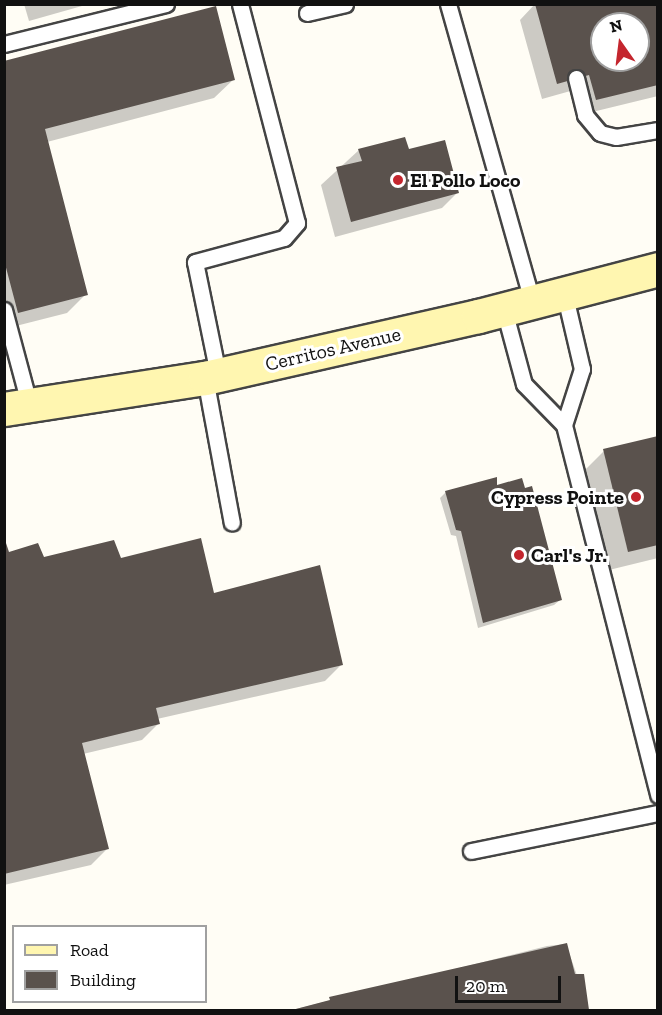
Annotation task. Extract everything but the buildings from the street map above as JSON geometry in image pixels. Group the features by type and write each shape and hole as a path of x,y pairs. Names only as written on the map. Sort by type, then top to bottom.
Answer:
{"main road":[{"name":"Cerritos Avenue","path":"17,408 212,376 518,305 657,269"}],"lane":[{"path":"4,44 166,4"},
{"path":"232,523 195,262 284,238 297,223 240,4"},
{"path":"307,13 345,4"},
{"path":"448,4 518,305 524,384 564,425 657,795"},
{"path":"576,78 585,115 600,133 616,137 657,130"},
{"path":"564,292 582,369 564,425"},
{"path":"4,310 17,408"},
{"path":"471,851 657,813"}],"place":[{"name":"El Pollo Loco","path":"398,180"},
{"name":"Cypress Pointe","path":"636,497"},
{"name":"Carl's Jr.","path":"519,555"}]}
